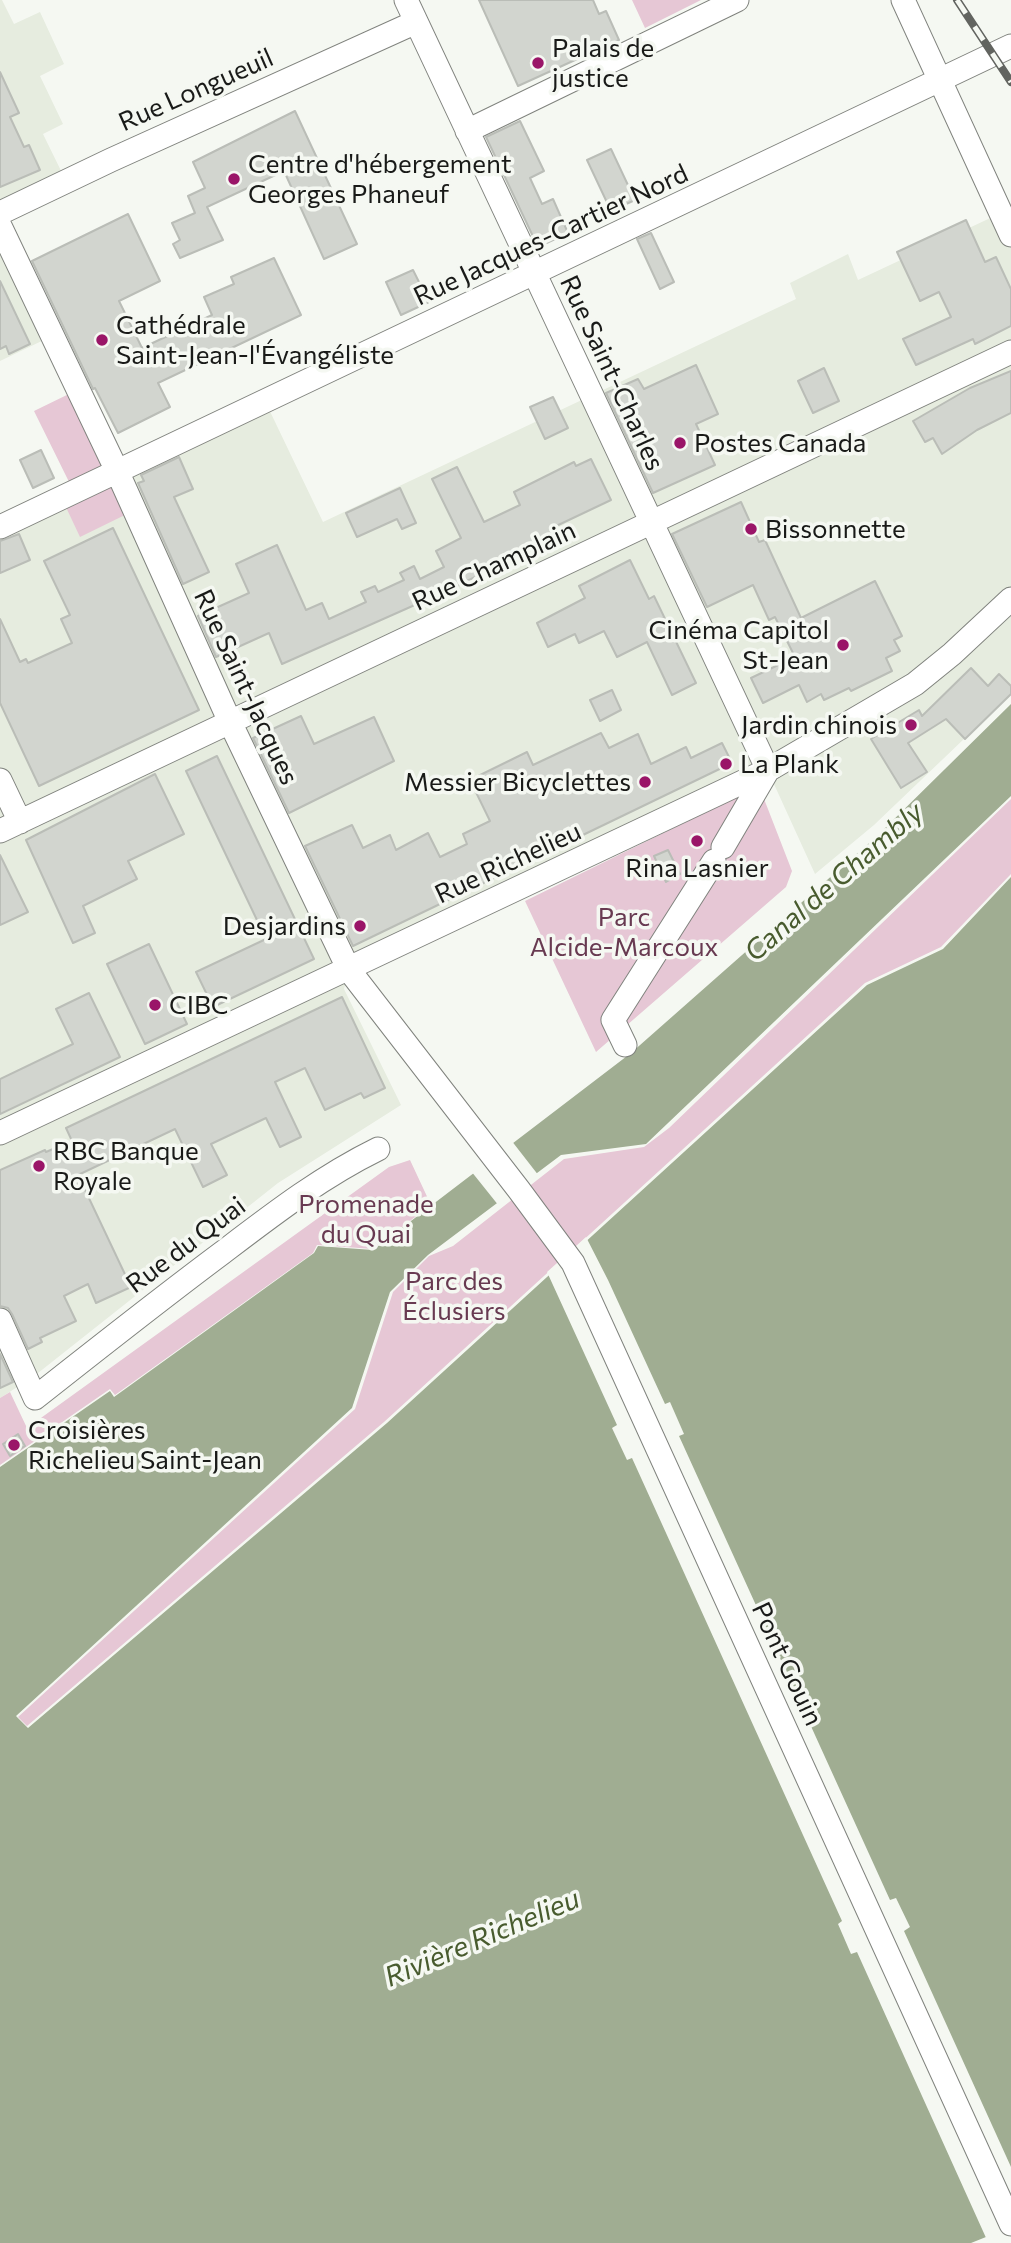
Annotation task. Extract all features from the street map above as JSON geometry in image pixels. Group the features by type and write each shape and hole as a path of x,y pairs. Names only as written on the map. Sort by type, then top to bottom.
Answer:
{"street":[{"name":"Rue Saint-Charles","path":"406,0 768,770"},
{"path":"467,131 737,0"},
{"path":"903,0 1011,235"},
{"name":"Rue Longueuil","path":"0,213 416,22"},
{"name":"Rue Jacques-Cartier Nord","path":"0,527 1011,46"},
{"name":"Rue Saint-Jacques","path":"0,226 117,471 230,722 349,970 484,1144"},
{"name":"Rue Champlain","path":"10,826 1011,352"},
{"name":"Rue Richelieu","path":"0,1132 349,970 768,770 915,684 952,654 1011,598"},
{"path":"625,1045 613,1020 768,770"},
{"path":"0,780 10,826"},
{"name":"Pont Gouin","path":"484,1144 573,1263 1011,2224"},
{"name":"Rue du Quai","path":"0,1320 35,1398 284,1206 340,1168 378,1149"}],"shaded area":[{"path":"0,0 14,24 40,12 64,64 40,76 63,124 43,134 66,181 0,213"},
{"path":"1001,213 1011,235 1011,694 874,825 815,874 768,771 349,970 344,989 401,1105 278,1183 33,1377 0,1398 0,526 111,470 48,338 0,361 0,226 117,471 265,401 323,522 796,299 790,283 848,254 858,280"}],"green space":[{"path":"632,0 701,0 645,28"},
{"path":"73,392 111,470 73,490 34,411"},
{"path":"114,480 129,513 80,537 64,503"},
{"name":"Parc Alcide-Marcoux","path":"759,786 792,871 786,887 596,1052 525,901"},
{"name":"Parc des Éclusiers","path":"1011,799 1011,874 941,947 865,983 384,1422 27,1726 18,1717 355,1409 393,1292 429,1256 453,1246 564,1159 644,1147 669,1128"},
{"name":"Promenade du Quai","path":"410,1160 431,1205 373,1249 317,1245 313,1253 115,1395 110,1389 0,1465 0,1398 10,1392 27,1428 389,1167"}],"water":[{"path":"1011,704 1011,796 646,1144 561,1155 428,1255 390,1292 352,1408 16,1716 28,1728 387,1423 867,985 943,949 1011,877 1011,2227 971,2243 0,2243 0,1467 110,1391 114,1397 314,1253 318,1246 373,1250 631,1053 878,835"}],"pier":[{"path":"511,1140 539,1176 499,1206 471,1171"},
{"path":"586,1237 665,1404 670,1402 684,1434 679,1436 890,1900 896,1898 910,1927 904,1931 1011,2167 1011,2230 987,2240 857,1952 851,1954 838,1924 842,1921 632,1458 627,1460 612,1428 617,1425 547,1272"}],"building":[{"name":"Palais de justice","path":"479,0 593,0 599,14 606,11 619,40 518,86"},
{"path":"0,72 19,113 10,117 24,147 29,145 40,170 0,187"},
{"name":"Centre d'hébergement Georges Phaneuf","path":"295,111 357,244 324,259 284,171 207,207 223,240 180,258 173,244 180,240 172,223 195,213 188,196 205,188 193,162"},
{"path":"520,121 544,171 530,178 542,204 553,199 568,233 538,247 486,137"},
{"path":"611,149 635,200 611,211 587,160"},
{"name":"Cathédrale Saint-Jean-l'Évangéliste","path":"128,214 160,281 119,301 142,348 212,315 204,297 234,284 231,277 274,258 301,315 158,383 170,407 118,433 95,388 93,389 32,261"},
{"path":"966,220 985,262 996,257 1011,289 1011,326 975,344 973,339 916,365 903,339 951,317 939,292 920,301 897,252"},
{"path":"651,233 674,282 660,289 637,239"},
{"path":"413,270 429,302 401,315 386,282"},
{"path":"0,281 30,344 9,354 6,346 0,349"},
{"path":"696,365 718,414 696,424 715,465 653,493 606,393 638,379 644,389"},
{"path":"824,368 839,401 813,413 798,381"},
{"path":"1011,371 1011,413 977,430 942,454 933,438 925,442 913,421 970,388"},
{"path":"553,397 568,428 545,439 530,407"},
{"path":"41,450 54,478 33,488 20,460"},
{"path":"179,457 193,489 174,497 209,572 183,584 138,483 144,481 141,475"},
{"path":"591,459 611,500 552,528 559,543 535,554 532,547 502,561 506,569 481,581 479,575 418,606 417,604 282,664 269,633 216,657 198,616 249,593 236,564 277,545 306,610 322,603 329,619 366,602 361,592 375,586 378,592 404,580 400,573 414,566 420,579 444,567 436,551 461,538 432,479 457,467 484,522 520,505 514,492 574,462 576,466"},
{"path":"400,488 416,523 402,529 397,519 357,537 346,513"},
{"path":"741,502 759,542 765,540 801,618 875,581 902,636 894,640 900,651 886,658 892,671 851,691 849,688 824,700 821,694 807,702 799,685 763,703 751,678 795,657 775,617 769,620 753,585 707,607 672,534"},
{"path":"113,528 199,710 39,786 0,703 0,619 20,662 26,659 28,663 72,643 61,619 70,615 44,561"},
{"path":"19,534 30,560 0,573 0,541"},
{"path":"630,560 649,599 654,596 696,683 672,695 647,642 617,657 604,631 579,643 575,634 548,647 537,623 585,598 579,586"},
{"path":"971,668 988,686 999,674 1011,686 1011,694 965,739 946,719 908,743 927,772 901,788 871,739 919,710 922,716"},
{"path":"612,690 621,710 600,721 590,700"},
{"path":"301,716 314,744 374,717 394,761 289,813 253,738"},
{"path":"601,733 609,748 638,734 651,764 686,747 691,758 722,743 732,763 353,946 305,846 352,825 363,848 390,835 396,850 428,833 440,857 467,844 463,834 490,821 470,780 527,752 533,765"},
{"path":"217,756 314,959 213,1007 196,972 266,939 186,771"},
{"path":"155,774 184,834 128,861 137,879 83,906 95,933 73,943 26,840"},
{"path":"668,850 680,874 666,882 654,856"},
{"path":"0,855 28,912 0,925"},
{"path":"149,944 187,1024 145,1044 107,964"},
{"path":"89,993 120,1057 0,1114 0,1079 73,1044 56,1009"},
{"path":"342,997 385,1088 364,1098 361,1093 325,1110 305,1068 275,1082 301,1137 280,1147 266,1118 211,1144 227,1175 203,1187 175,1129 78,1175 131,1287 96,1303 88,1284 64,1296 76,1321 40,1338 42,1342 28,1349 12,1314 8,1308 0,1306 0,1170 72,1141 66,1128"},
{"path":"0,1354 13,1382 0,1388"},
{"name":"Croisières Richelieu Saint-Jean","path":"18,1434 25,1446 10,1456 3,1444"}],"railway":[{"path":"957,0 1011,82"}],"place":[{"name":"Palais de justice","path":"538,63"},
{"name":"Centre d'hébergement Georges Phaneuf","path":"234,179"},
{"name":"Cathédrale Saint-Jean-l'Évangéliste","path":"102,340"},
{"name":"Postes Canada","path":"680,443"},
{"name":"Bissonnette","path":"751,529"},
{"name":"Cinéma Capitol St-Jean","path":"843,645"},
{"name":"Jardin chinois","path":"911,725"},
{"name":"La Plank","path":"726,764"},
{"name":"Messier Bicyclettes","path":"645,782"},
{"name":"Rina Lasnier","path":"697,841"},
{"name":"Desjardins","path":"360,926"},
{"name":"CIBC","path":"155,1005"},
{"name":"RBC Banque Royale","path":"39,1166"},
{"name":"Croisières Richelieu Saint-Jean","path":"14,1445"}],"water label":[{"name":"Canal de Chambly","path":"834,882"},
{"name":"Rivière Richelieu","path":"482,1938"}]}
